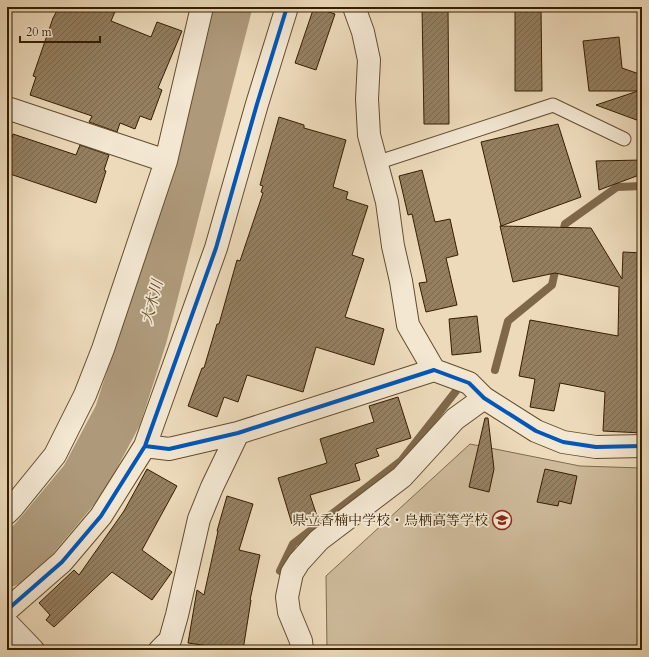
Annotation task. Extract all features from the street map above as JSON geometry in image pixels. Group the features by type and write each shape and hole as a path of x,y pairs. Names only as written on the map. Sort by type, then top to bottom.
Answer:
{"street":[{"path":"7,513 55,454 85,395 103,350 166,161 202,7"},
{"path":"7,610 62,562 96,522 125,480 145,446 216,248 287,7"},
{"path":"354,7 363,32 368,60 367,99 369,135 387,202 393,246 401,281 408,325 434,370"},
{"path":"7,109 18,111 166,161"},
{"path":"145,446 169,450 238,433 434,370 469,383 484,398 536,431 563,442 596,447 642,446"},
{"path":"302,650 301,640 289,612 286,597 292,573 299,562 319,540 402,477 455,419 484,398"},
{"path":"160,650 170,640 199,519 212,487 238,433"},
{"path":"7,623 33,650"}],"lane":[{"path":"376,163 553,106 624,139"}],"shaded area":[{"name":"県立香楠中学校・鳥栖高等学校","path":"470,444 580,466 642,468 642,650 327,650 326,576"}],"building":[{"path":"59,7 117,7 111,21 151,37 157,22 182,31 158,88 162,90 151,120 140,116 135,129 120,123 117,132 89,122 92,116 30,95 36,77 33,76 53,18"},
{"path":"314,7 335,14 316,70 295,63"},
{"path":"422,7 448,7 449,124 424,124"},
{"path":"515,7 541,7 542,91 515,91"},
{"path":"619,37 622,68 642,75 642,122 596,105 638,91 589,91 583,41"},
{"path":"279,117 304,125 304,128 346,140 333,187 348,192 346,199 368,206 352,255 364,259 345,317 384,329 374,365 316,347 303,392 247,375 238,402 224,397 217,417 188,406 202,368 204,368 217,324 219,324 237,260 240,261 263,193 261,192 263,186 260,185"},
{"path":"558,124 581,197 501,226 481,142"},
{"path":"13,134 76,155 80,145 109,155 104,170 106,171 96,203 7,173 7,154"},
{"path":"642,160 642,174 599,190 596,161"},
{"path":"422,170 435,222 450,219 458,255 446,258 457,305 426,312 419,283 427,282 412,214 408,215 399,176"},
{"path":"500,226 591,228 622,279 623,252 642,253 642,433 603,431 605,392 560,383 554,411 530,407 535,379 519,376 530,320 618,336 619,287 555,273 513,282"},
{"path":"477,316 481,352 452,355 449,319"},
{"path":"398,397 411,438 376,449 379,456 355,464 360,480 310,495 317,516 292,524 278,478 327,463 320,439 374,422 369,406"},
{"path":"485,418 488,418 494,469 489,492 469,487"},
{"path":"147,469 177,486 142,550 172,572 152,600 112,572 54,627 46,620 50,615 39,603 74,570 79,575 124,511"},
{"path":"545,469 577,476 571,504 559,501 558,506 537,502"},
{"path":"227,496 253,504 239,550 260,555 250,600 243,650 215,650 216,647 188,643 197,590 204,595 217,531"}],"waterway":[{"name":"大木川","path":"7,563 33,540 84,479 118,415 143,337 228,7"},
{"path":"562,237 565,224 617,187 642,186"},
{"path":"495,370 508,321 552,285 557,262"},
{"path":"280,571 293,544 401,461 456,391"}],"cycle path":[{"path":"7,610 62,562 101,516 145,446 216,248 257,104 287,7"},
{"path":"145,446 169,449 238,433 434,370 469,383 484,398 536,431 563,442 596,447 642,446"}],"place":[{"name":"県立香楠中学校・鳥栖高等学校","path":"502,520"}]}
